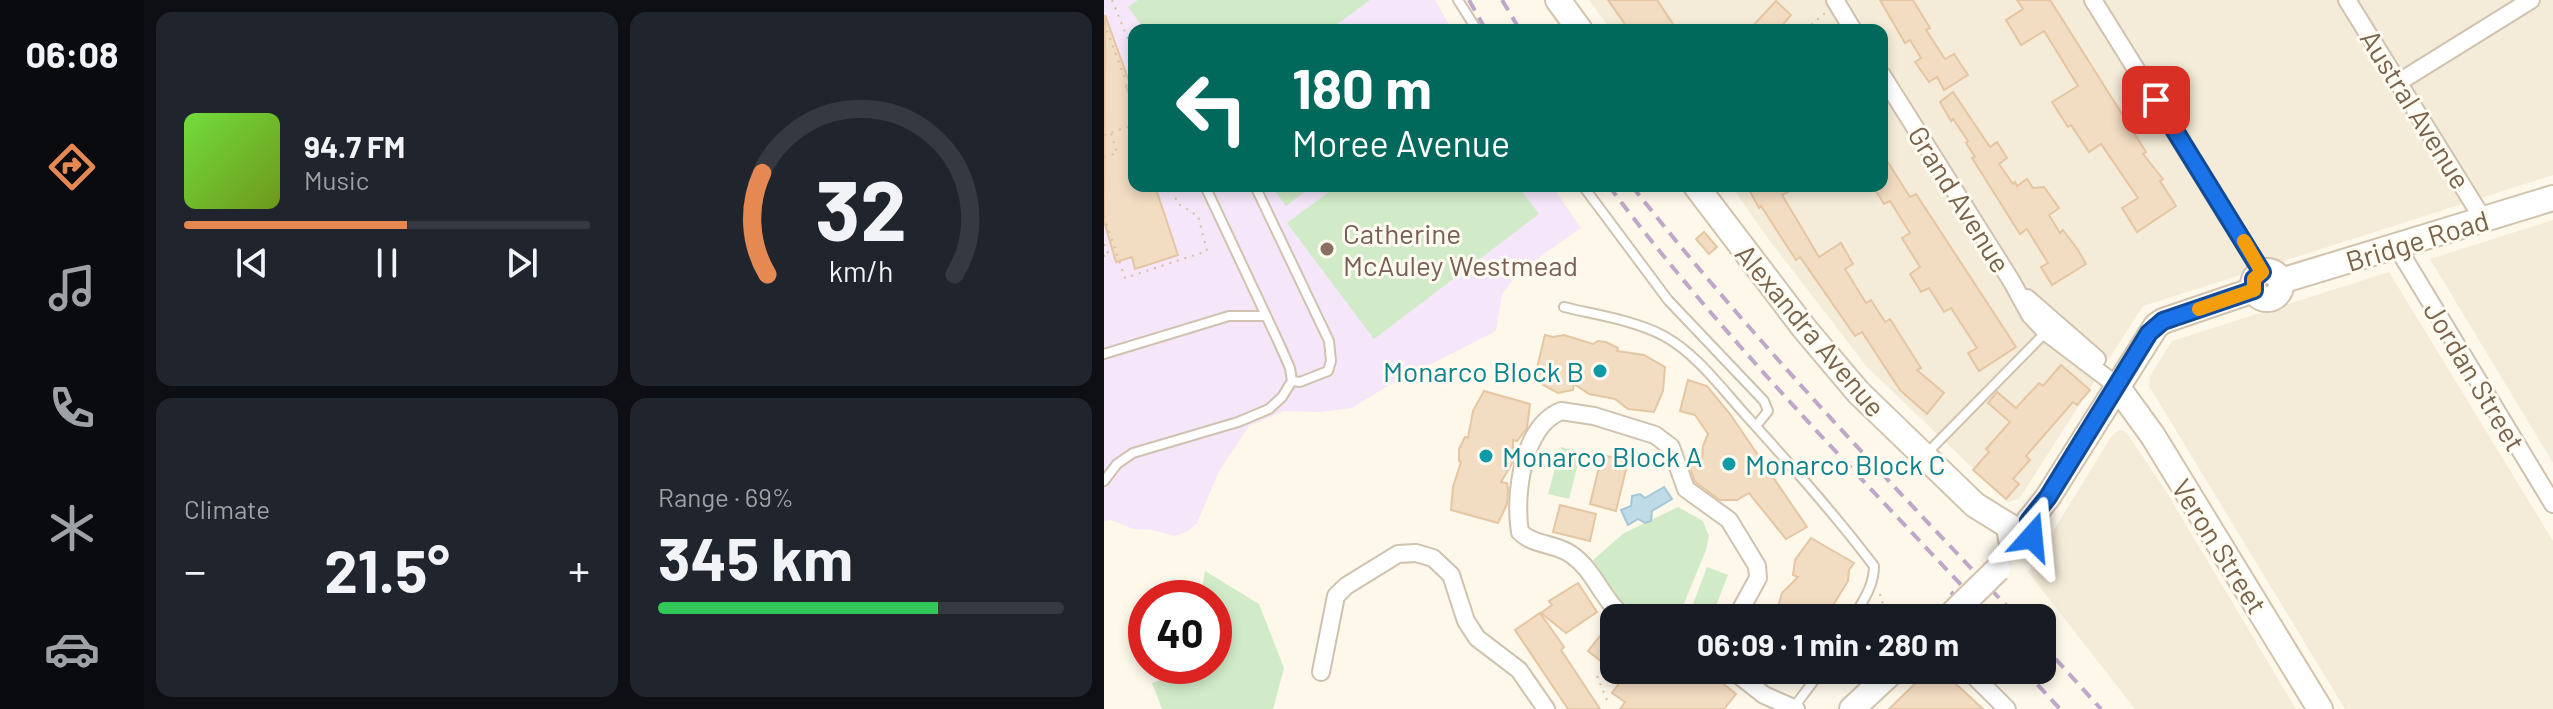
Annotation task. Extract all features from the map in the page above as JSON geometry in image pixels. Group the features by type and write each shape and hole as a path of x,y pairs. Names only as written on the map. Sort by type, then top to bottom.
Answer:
{"street":[{"path":"1558,0 1576,24"},
{"path":"2093,0 2266,281"},
{"name":"Austral Avenue","path":"2347,0 2483,219"},
{"path":"2399,82 2531,0"},
{"path":"1831,4 1848,24"},
{"name":"Grand Avenue","path":"1888,85 2030,315 2046,332 2116,385"},
{"name":"Alexandra Avenue","path":"1701,192 1834,366 1975,505 2017,530"},
{"name":"Bridge Road","path":"1962,604 2011,554 2017,530 2048,497 2116,385 2156,326 2163,321 2266,281 2397,247 2553,198"},
{"name":"Jordan Street","path":"2397,247 2553,504"},
{"name":"Grand Avenue","path":"2012,282 2100,362 2116,385"},
{"name":"Veron Street","path":"2116,385 2153,436 2320,709"},
{"path":"1613,604 1585,565 1568,552 1529,539 1520,532 1519,489 1528,449 1541,426 1561,411 1594,416 1655,435 1671,447 1686,489 1729,520 1757,566 1758,578 1744,604"},
{"path":"1321,672 1336,596 1346,586 1398,554 1416,553 1433,558 1451,575 1466,621 1477,638 1519,670 1546,709"},
{"path":"1750,684 1764,695 1794,708"},
{"path":"1852,709 1879,684"},
{"path":"1982,684 2007,709"}],"lane":[{"path":"1458,0 1473,24"},
{"path":"1104,481 1117,464 1133,453 1238,422 1269,409 1282,397 1292,381 1290,368 1208,192"},
{"path":"1258,192 1329,341 1331,361 1328,371 1300,382 1292,381"},
{"path":"1587,192 1668,300 1764,401 1768,411 1756,426"},
{"path":"1564,307 1663,335 1690,354 1820,498 1874,566 1872,582 1860,604"},
{"path":"1104,354 1229,316 1266,316"},
{"path":"1924,457 2046,332"},
{"path":"1794,708 1812,684"}],"path":[{"path":"1112,0 1128,39"},
{"path":"1813,24 1824,16 1831,4"},
{"path":"1104,23 1124,76 1128,74"},
{"path":"1104,135 1128,127"},
{"path":"1104,157 1117,153 1111,133"},
{"path":"1104,216 1125,278 1207,251 1198,216 1177,203 1174,192"},
{"path":"1104,244 1109,255 1104,256"},
{"path":"1872,582 1884,604"},
{"path":"1597,676 1607,700"}],"shaded area":[{"name":"Catherine McAuley Westmead","path":"1104,0 1435,0 1449,24 1128,24 1128,192 1556,192 1581,228 1521,270 1502,294 1496,331 1386,387 1352,408 1320,412 1284,411 1249,426 1219,471 1197,523 1188,531 1175,536 1133,529 1111,520 1104,521"},
{"path":"1589,0 2553,0 2553,175 2143,306 2019,499 2008,502 1867,367 1735,192 1888,192 1888,24 1607,24"},
{"path":"2553,220 2553,463 2430,259"},
{"path":"2389,272 2553,541 2553,709 2345,709 2149,386 2150,376 2172,341"},
{"path":"2119,430 2126,432 2164,488 2296,709 2135,709 2028,572 2111,437"}],"green space":[{"path":"1138,0 1370,0 1337,24 1141,24 1128,7"},
{"path":"1276,192 1304,192 1286,206"},
{"path":"1329,192 1522,192 1539,214 1374,339 1287,223"},
{"path":"1561,447 1581,452 1569,499 1548,494"},
{"path":"1678,507 1703,521 1709,536 1706,550 1684,604 1626,604 1620,600 1593,560 1624,533"},
{"path":"1707,567 1728,575 1717,604 1693,604"},
{"path":"1205,571 1220,580 1203,580"},
{"path":"1232,588 1259,604 1284,668 1273,709 1162,709 1152,684 1232,684"}],"water":[{"path":"1664,487 1672,499 1652,511 1651,521 1645,523 1638,519 1628,525 1621,510 1631,506 1632,496 1640,494 1645,498"}],"building":[{"path":"1608,0 1657,0 1673,24 1625,24"},
{"path":"1880,0 1913,0 1930,28 1926,30 1945,59 1954,54 1968,75 1944,90 1937,77 1929,82 1915,62 1921,58 1910,40 1905,43"},
{"path":"2017,0 2050,0 2146,152 2143,154 2163,179 2160,181 2176,206 2137,232 2122,208 2138,198 2101,144 2089,152 2052,102 2078,86 2059,55 2044,31 2021,45 2006,20 2023,9"},
{"path":"1776,1 1791,15 1783,24 1755,24"},
{"path":"1105,15 1128,78 1128,192 1157,192 1178,255 1135,269 1132,257 1116,262 1104,221"},
{"path":"1953,92 1990,147 1997,142 2007,158 1999,164 2013,184 2015,182 2017,186 2027,179 2033,188 2044,187 2059,208 2049,215 2086,264 2052,285 2041,267 2048,263 2027,229 2020,234 1972,158 1975,157 1966,143 1968,141 1940,102"},
{"path":"1888,162 1910,197 1916,194 2016,347 1979,371 1968,353 1977,348 1951,308 1944,312 1929,288 1921,292 1910,274 1920,267 1902,238 1910,233 1890,201 1884,204 1877,192 1888,192"},
{"path":"1750,192 1788,192 1782,195 1819,257 1841,243 1853,264 1845,269 1866,303 1871,300 1885,322 1890,319 1921,368 1917,370 1944,393 1927,414 1900,390 1862,332 1855,336 1800,257 1796,260 1761,206 1759,208"},
{"path":"1704,232 1717,247 1709,254 1696,239"},
{"name":"Monarco Block B","path":"1545,335 1564,335 1593,344 1606,342 1618,348 1617,351 1644,355 1665,367 1663,391 1654,412 1628,409 1615,399 1589,394 1574,384 1573,390 1558,393 1534,380"},
{"path":"2061,365 2090,390 2077,405 2073,402 2026,456 2030,460 2013,479 2019,484 2006,499 1973,470 1989,452 1986,449 2010,422 1988,403 1997,392 2016,408 2039,383 2043,386"},
{"name":"Monarco Block C","path":"1688,380 1707,386 1730,414 1807,527 1786,539 1749,493 1737,500 1720,500 1695,482 1690,467 1702,459 1708,434 1695,415 1680,411"},
{"name":"Monarco Block A","path":"1484,391 1530,404 1527,428 1517,441 1513,440 1513,462 1501,482 1507,483 1507,504 1498,523 1451,510 1453,487 1461,462 1459,449 1465,437 1468,438 1473,411"},
{"path":"1602,455 1628,461 1616,511 1590,504"},
{"path":"1560,505 1596,514 1590,541 1553,532"},
{"path":"1811,538 1854,563 1849,570 1848,581 1834,604 1779,604 1782,593 1798,577 1793,575 1795,560"},
{"path":"1578,583 1597,612 1566,633 1541,613 1552,605 1549,601"},
{"path":"1540,613 1600,709 1568,709 1515,630"},
{"path":"1600,636 1600,660 1588,651"},
{"path":"1619,684 1724,684 1736,694 1724,709 1620,709 1625,702 1612,693"},
{"path":"1915,684 1956,684 1983,709 1889,709"}],"railway":[{"path":"1469,0 1483,24"},
{"path":"1502,0 1516,24"},
{"path":"1614,192 1746,353 1979,604"},
{"path":"1637,192 1772,353 2005,604"},
{"path":"1951,592 1963,604"},
{"path":"2056,659 2101,709"},
{"path":"2037,684 2060,709"}],"slow traffic":[{"path":"2199,309 2254,290 2254,279 2262,272 2244,241"}],"place":[{"name":"Catherine McAuley Westmead","path":"1327,249"},
{"name":"Monarco Block B","path":"1600,371"},
{"name":"Monarco Block A","path":"1486,456"},
{"name":"Monarco Block C","path":"1729,464"}],"route":[{"path":"2032,537 2033,529 2029,521 2048,497 2149,333 2163,321 2254,290 2254,279 2262,272 2156,100"}]}
